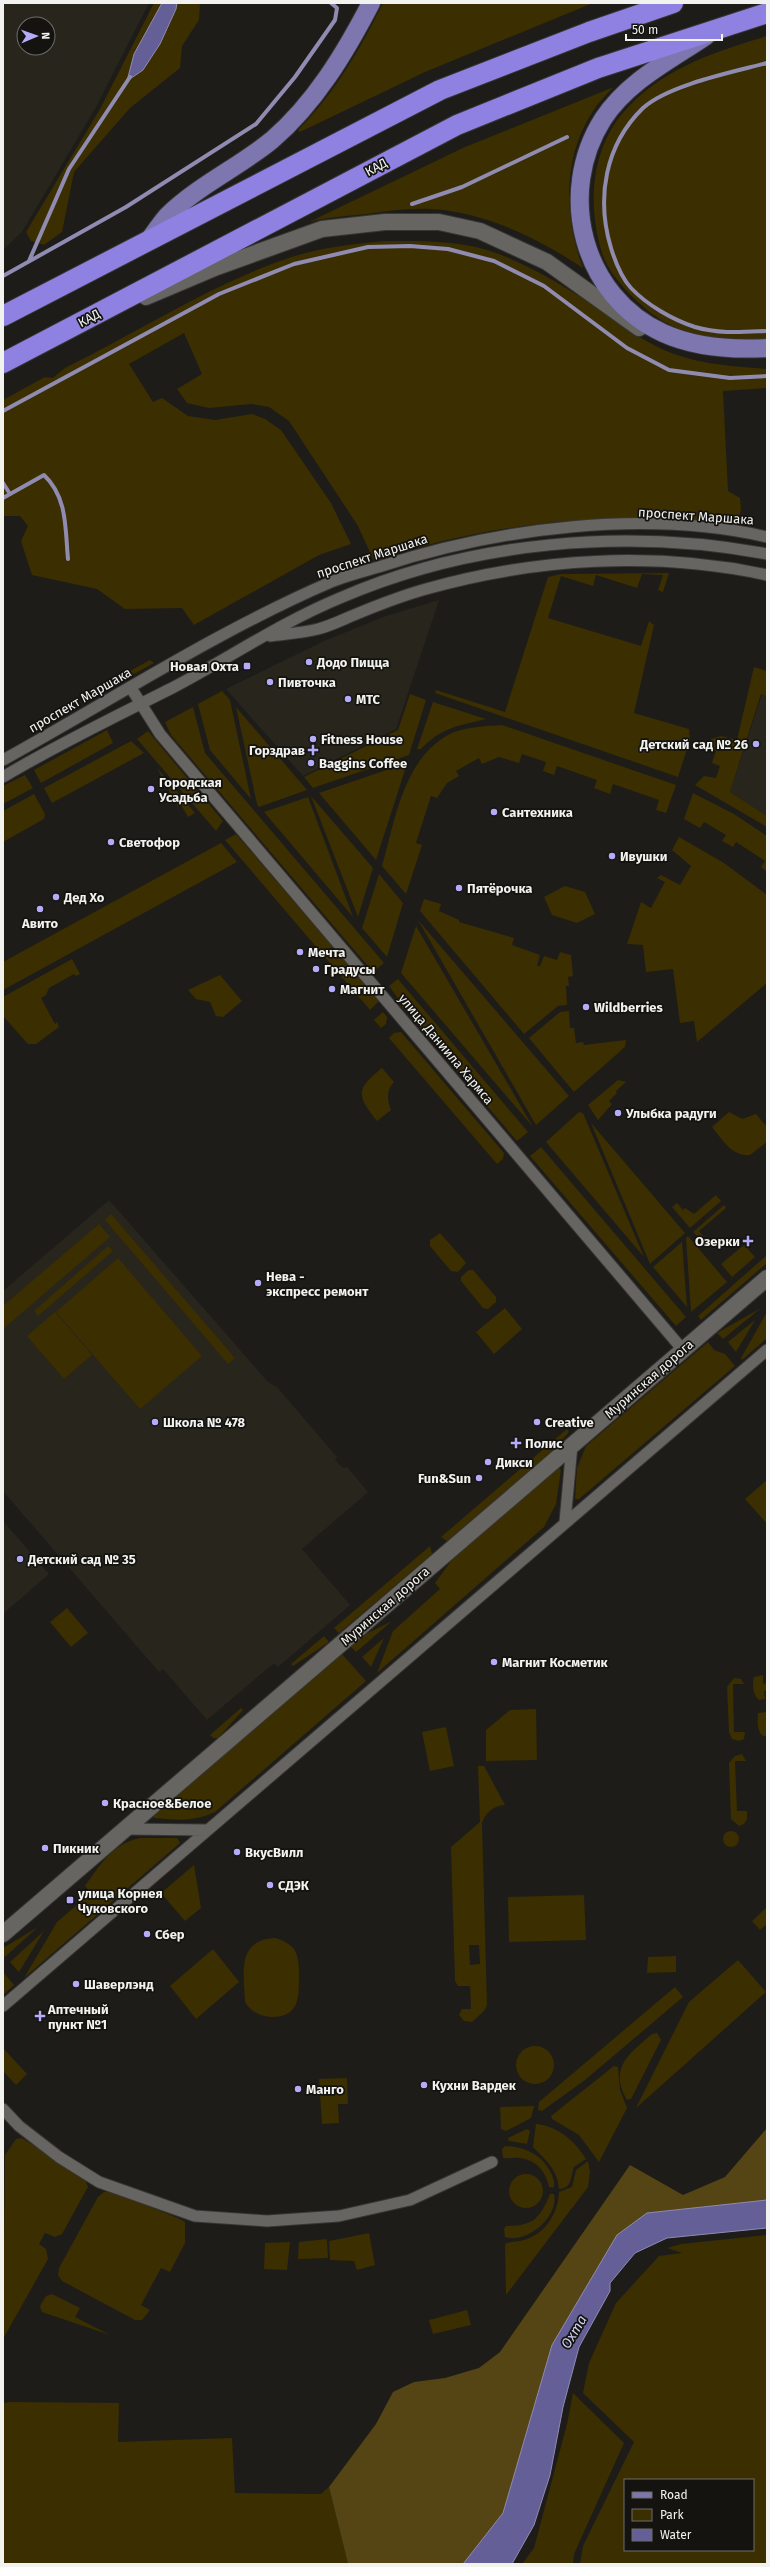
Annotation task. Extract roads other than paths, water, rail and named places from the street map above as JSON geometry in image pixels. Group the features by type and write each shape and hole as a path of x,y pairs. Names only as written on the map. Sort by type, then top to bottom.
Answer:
{"highway":[{"path":"3,316 440,90 589,32 674,3"},
{"name":"КАД","path":"3,363 457,125 598,68 767,13"}],"main road":[{"path":"148,242 168,215 198,190 272,140 295,116 324,83 366,6"},
{"path":"715,30 642,77 618,99 603,120 587,151 581,182 580,218 587,251 600,276 615,297 639,318 662,332 686,342 717,348 767,348"}],"street":[{"path":"45,340 217,267 322,230 385,222 439,222 480,231 547,262 635,325 660,339 684,349 718,355 767,356"},
{"name":"проспект Маршака","path":"3,760 131,688 163,668 271,611 333,582 414,555 458,544 527,531 588,525 667,525 744,532 767,537"},
{"path":"3,777 263,637 339,598 374,584 460,560 498,553 587,542 667,542 767,554"},
{"path":"263,637 318,629 424,590 464,579 533,567 589,561 663,561 738,568 767,574"},
{"name":"улица Даниила Хармса","path":"131,688 160,734 683,1350"},
{"name":"Муринская дорога","path":"3,1934 767,1278"},
{"path":"3,2006 207,1830 408,1660 565,1522 767,1350"},
{"path":"565,1522 572,1445"},
{"path":"125,1829 207,1830"},
{"path":"3,2109 19,2126 59,2157 99,2182 195,2216 267,2222 339,2216 410,2200 492,2162"}],"water":[{"path":"162,3 177,3 176,9 160,44 143,70 127,81 134,54"},
{"name":"Охта","path":"767,2200 767,2228 667,2238 635,2253 610,2283 610,2291 579,2347 563,2407 550,2475 534,2525 512,2564 463,2564 503,2513 552,2345 617,2235 647,2213"}],"waterway":[{"path":"3,276 126,207 256,124 295,77 335,20 337,8 331,3"},
{"path":"767,63 719,75 684,86 654,100 643,108 620,138 612,155 607,173 604,210 611,248 619,269 631,288 652,306 687,324 713,331 767,331"},
{"path":"29,261 69,169 130,77"},
{"path":"412,204 462,187 567,137"},
{"path":"3,411 219,294 294,264 368,247 410,246 448,249 494,261 544,286 627,348 669,370 730,378 767,376"},
{"path":"3,498 44,475 52,484 64,514 68,559"},
{"path":"3,483 10,494"}],"place":[{"name":"Додо Пицца","path":"309,662"},
{"name":"Новая Охта","path":"247,666"},
{"name":"Пивточка","path":"270,682"},
{"name":"МТС","path":"348,699"},
{"name":"Fitness House","path":"313,739"},
{"name":"Детский сад № 26","path":"756,744"},
{"name":"Горздрав","path":"313,750"},
{"name":"Baggins Coffee","path":"311,763"},
{"name":"Городская Усадьба","path":"151,789"},
{"name":"Сантехника","path":"494,812"},
{"name":"Светофор","path":"111,842"},
{"name":"Ивушки","path":"612,856"},
{"name":"Пятёрочка","path":"459,888"},
{"name":"Дед Хо","path":"56,897"},
{"name":"Авито","path":"40,909"},
{"name":"Мечта","path":"300,952"},
{"name":"Градусы","path":"316,969"},
{"name":"Магнит","path":"332,989"},
{"name":"Wildberries","path":"586,1007"},
{"name":"Улыбка радуги","path":"618,1113"},
{"name":"Озерки","path":"748,1241"},
{"name":"Нева - экспресс ремонт","path":"258,1283"},
{"name":"Школа № 478","path":"155,1422"},
{"name":"Creative","path":"537,1422"},
{"name":"Полис","path":"516,1443"},
{"name":"Дикси","path":"488,1462"},
{"name":"Fun&Sun","path":"479,1478"},
{"name":"Детский сад № 35","path":"20,1559"},
{"name":"Магнит Косметик","path":"494,1662"},
{"name":"Красное&Белое","path":"105,1803"},
{"name":"Пикник","path":"45,1848"},
{"name":"ВкусВилл","path":"237,1852"},
{"name":"СДЭК","path":"270,1885"},
{"name":"улица Корнея Чуковского","path":"70,1900"},
{"name":"Сбер","path":"147,1934"},
{"name":"Шаверлэнд","path":"76,1984"},
{"name":"Аптечный пункт №1","path":"40,2016"},
{"name":"Кухни Вардек","path":"424,2085"},
{"name":"Манго","path":"298,2089"}]}
